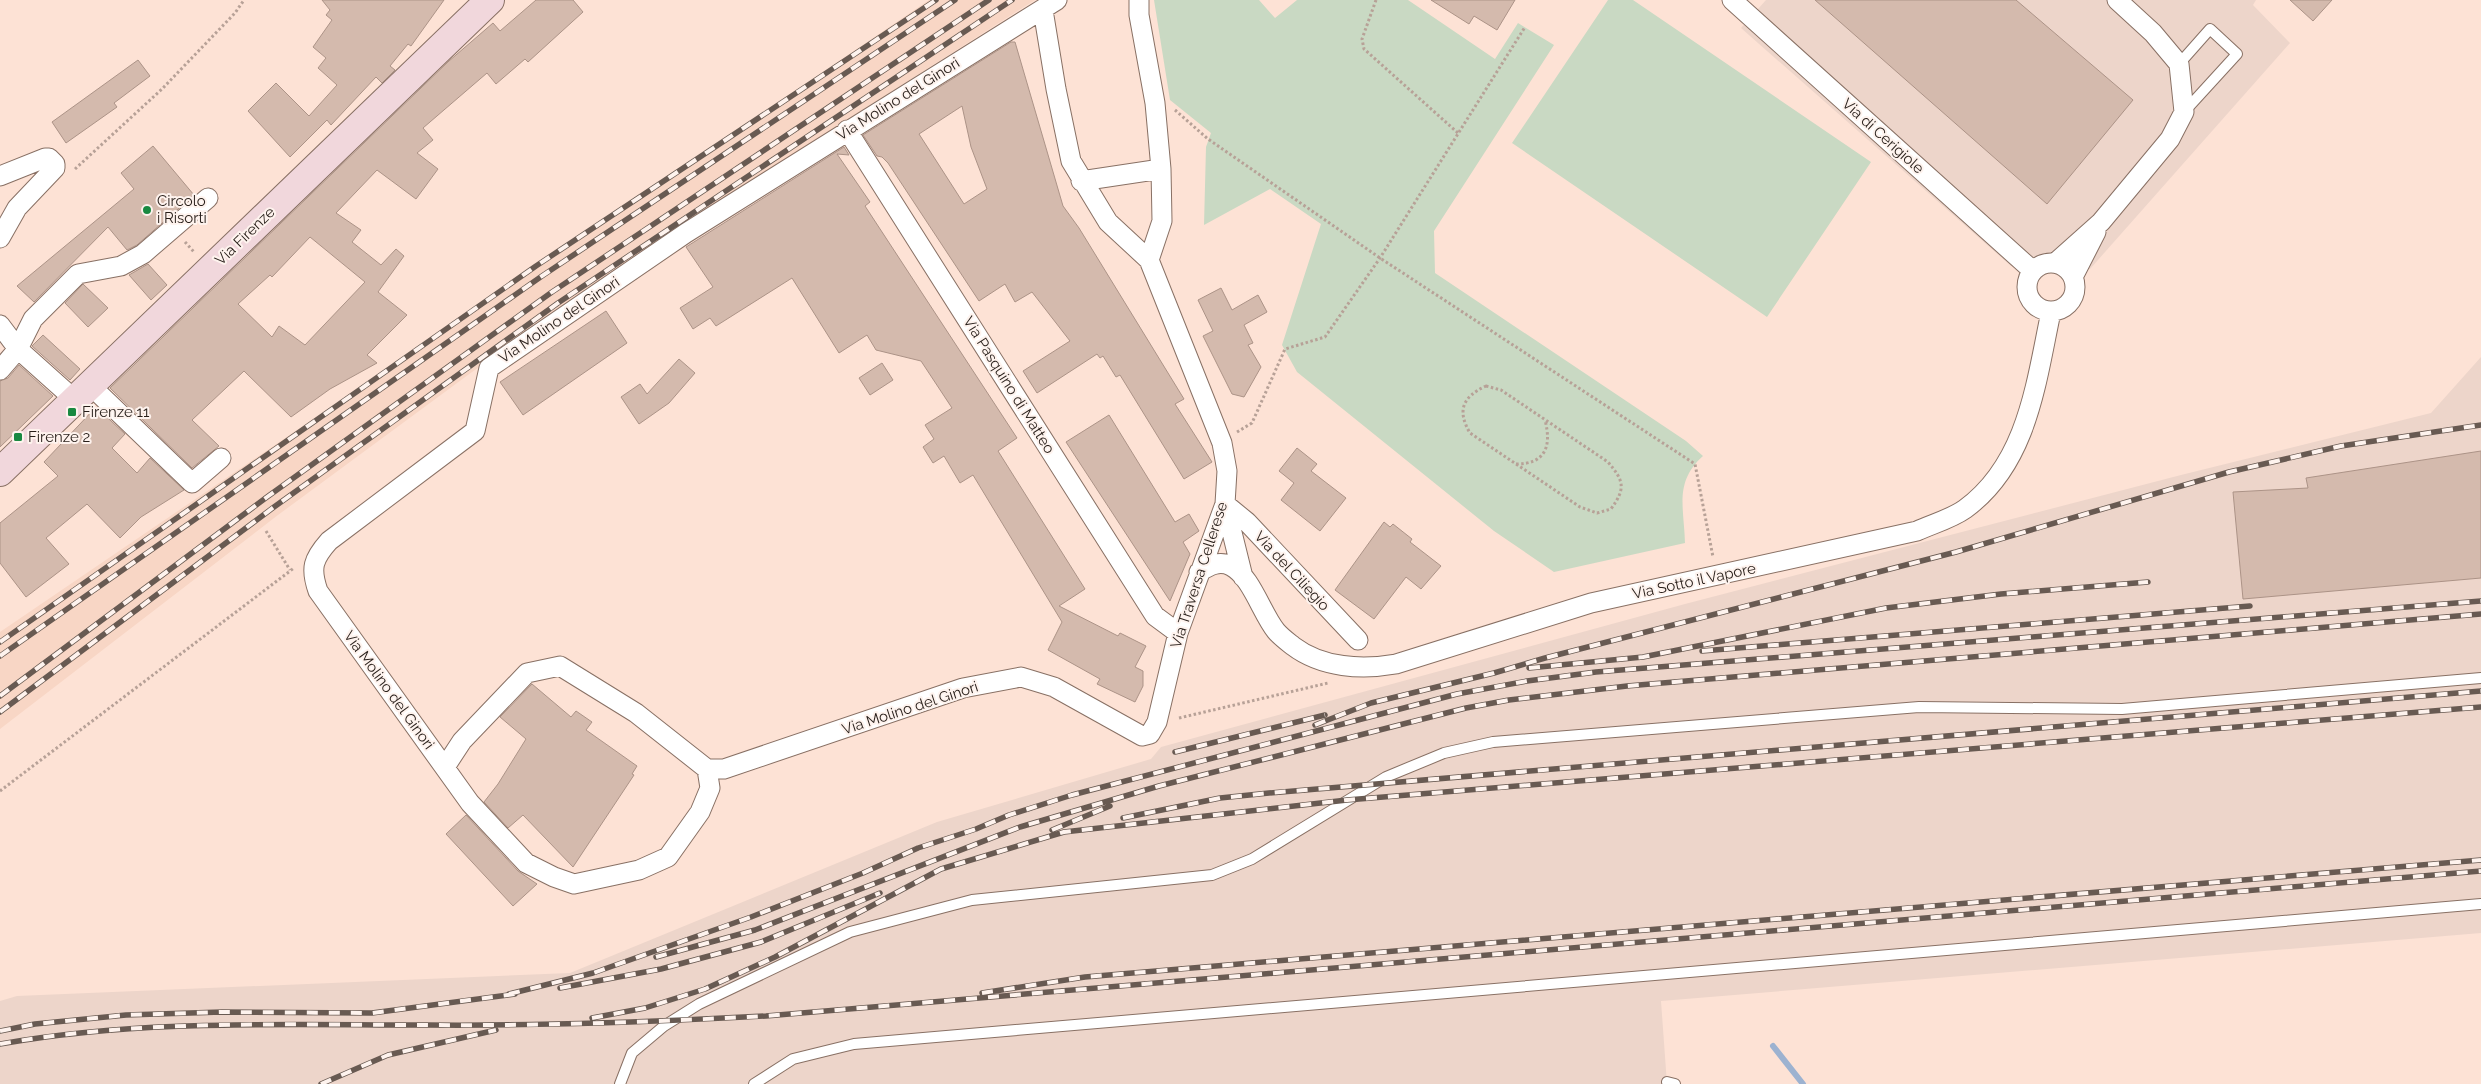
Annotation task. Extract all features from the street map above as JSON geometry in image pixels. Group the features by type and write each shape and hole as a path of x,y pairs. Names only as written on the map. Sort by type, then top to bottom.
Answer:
{"main road":[{"name":"Via Firenze","path":"0,472 490,0"}],"street":[{"name":"Via di Cerigiole","path":"1732,0 2033,271"},
{"path":"2055,263 2101,222 2170,139 2184,112 2179,64 2153,33 2117,0"},
{"name":"Via Molino del Ginori","path":"707,769 710,788 700,812 668,857 639,870 574,884 526,863 470,803 318,591 312,574 317,555 329,541 475,432 489,368 686,233 847,130 1050,5"},
{"name":"Via Traversa Cellerese","path":"1050,5 1056,90 1071,161 1081,181 1108,222 1149,260 1222,443 1227,472 1225,504 1178,633 1157,722"},
{"path":"1137,5 1155,103 1161,169 1162,220 1149,260"},
{"name":"Via Pasquino di Matteo","path":"847,130 1155,616 1178,633"},
{"path":"0,176 45,158 49,158 55,164 55,168 17,208 0,238"},
{"path":"1081,181 1161,169"},
{"path":"0,370 18,349 33,320 78,274 121,266 143,254 208,198"},
{"path":"2077,282 2068,270 2055,263 2047,263 2033,271 2028,284 2029,297 2036,306 2057,312 2068,304 2073,298 2075,282 2077,282 2101,222"},
{"name":"Via Sotto il Vapore","path":"1199,572 1210,565 1220,563 1231,566 1243,577 1277,632 1295,648 1318,659 1344,666 1371,669 1396,664 1591,604 1916,531 1964,510 1998,478 2017,445 2031,409 2057,312"},
{"path":"0,325 18,349 83,393 192,483 221,458"},
{"name":"Via Sotto il Vapore","path":"1225,504 1243,577"},
{"name":"Via del Ciliegio","path":"1225,504 1247,522 1358,640"},
{"name":"Via Molino del Ginori","path":"445,767 462,741 527,673 560,666 636,713 707,769 724,769 962,688 1021,677 1054,686 1142,736 1150,734 1157,722"}],"lane":[{"path":"2179,64 2210,29 2237,54 2184,112"},
{"path":"620,1084 632,1053 664,1026 699,1004 850,932 972,900 1212,875 1252,859 1386,777 1444,753 1493,742 1918,707 2122,709 2481,678"},
{"path":"754,1084 793,1059 854,1044 2481,904"}],"path":[{"path":"72,171 162,89 235,13 244,0"},
{"path":"1376,0 1362,39 1364,49 1458,133"},
{"path":"1222,443 1252,423 1285,349 1326,338 1380,258 1525,27"},
{"path":"1171,106 1208,139 1380,258 1695,464 1714,562"},
{"path":"172,228 196,253 189,260"},
{"path":"2057,312 2080,297 2077,282"},
{"path":"1486,386 1501,390 1608,462 1621,477 1622,495 1611,509 1597,513 1580,507 1515,464 1470,433 1463,421 1463,406 1472,392 1486,386"},
{"path":"1515,464 1530,464 1541,457 1547,447 1549,433 1545,420"},
{"path":"266,531 290,570"},
{"path":"0,791 290,570 317,555"},
{"path":"1157,722 1333,682"}],"shaded area":[{"path":"929,0 1035,0 770,169 472,372 278,515 0,729 0,632"},
{"path":"1766,0 2256,0 2253,5 2290,43 2090,269 2011,266 1741,28"},
{"path":"2481,357 2481,933 1661,1001 1667,1084 0,1084 0,1001 17,996 570,973 937,822 1151,759 1161,747 1685,604 2181,475 2431,413"}],"green space":[{"path":"1154,0 1259,0 1275,18 1297,0 1408,0 1495,59 1518,23 1554,45 1434,231 1435,273 1686,441 1703,456 1694,466 1684,485 1685,543 1554,572 1494,531 1297,372 1282,345 1321,224 1270,189 1204,225 1206,147 1211,133 1170,100"},
{"path":"1608,0 1633,0 1871,162 1767,317 1512,143"}],"building":[{"path":"322,0 444,0 411,46 408,44 390,66 395,70 382,83 376,77 331,125 327,120 290,157 248,111 276,83 309,116 337,85 318,68 326,58 313,47 332,20 326,15 330,10"},
{"path":"536,0 573,0 583,12 528,62 525,59 496,84 487,73 423,128 433,140 417,153 438,169 416,199 377,170 336,213 361,230 352,242 381,265 396,249 404,256 378,292 407,315 367,355 377,363 330,389 291,417 244,371 192,420 219,446 192,468 110,388 449,61 493,23 500,31","holes":["310,237 365,282 305,345 279,326 272,337 238,304 270,275 272,277"]},
{"path":"1431,0 1515,0 1497,30 1474,16 1469,24"},
{"path":"1815,0 2016,0 2133,100 2047,204"},
{"path":"2290,0 2332,0 2313,21"},
{"path":"1011,42 1015,42 1063,206 1079,228 1184,399 1175,404 1212,462 1184,479 1120,375 1116,377 1103,356 1100,358 1097,354 1037,393 1023,371 1070,341 1032,292 1015,302 1005,284 979,301 888,163 882,157 877,156 863,135","holes":["962,106 971,147 987,189 964,204 919,134"]},
{"path":"138,60 150,76 114,103 117,107 66,143 52,122"},
{"path":"153,146 194,195 137,245 127,250 108,227 34,302 17,286 134,189 121,173"},
{"path":"844,147 849,155 837,154 870,202 865,206 1017,438 998,451 1085,589 1059,606 1118,636 1120,633 1146,646 1135,667 1143,671 1143,686 1135,702 1097,684 1100,679 1048,650 1062,622 973,475 960,483 944,456 933,463 923,447 934,439 925,425 952,408 921,361 876,350 867,335 839,353 792,278 716,326 710,318 693,329 680,308 713,287 686,247"},
{"path":"148,264 167,285 151,300 129,275"},
{"path":"83,284 108,308 88,327 65,303"},
{"path":"1221,288 1232,310 1258,295 1267,312 1244,325 1253,343 1248,345 1261,367 1244,397 1232,394 1203,336 1213,331 1198,300"},
{"path":"606,311 627,343 523,415 500,382"},
{"path":"43,335 80,369 70,380 32,346"},
{"path":"679,359 695,373 669,403 639,424 621,397 640,384 647,394"},
{"path":"882,363 893,380 870,395 859,378"},
{"path":"19,365 53,396 0,447 0,381 8,378"},
{"path":"96,407 125,434 112,448 137,473 150,458 184,490 141,517 120,538 87,504 46,538 69,564 26,597 0,563 0,523 58,476 44,462"},
{"path":"1109,415 1175,522 1189,514 1199,531 1183,542 1190,554 1170,601 1066,442"},
{"path":"1297,448 1317,464 1311,471 1346,498 1320,531 1281,500 1294,483 1279,471"},
{"path":"2481,451 2481,578 2243,599 2233,492 2308,488 2306,478"},
{"path":"1384,522 1390,527 1393,524 1412,539 1410,542 1441,566 1421,589 1406,577 1374,619 1335,590"},
{"path":"532,684 571,717 576,711 592,722 586,730 637,766 632,774 634,775 573,867 523,815 508,828 484,802 498,784 526,739 500,717"},
{"path":"466,815 518,871 537,884 513,906 446,834"}],"waterway":[{"path":"1773,1046 1803,1084"}],"railway":[{"path":"0,642 536,266 936,0"},
{"path":"0,656 542,276 955,0"},
{"path":"0,696 267,497 552,292 989,0"},
{"path":"0,712 274,507 558,303 1012,0"},
{"path":"1315,725 1371,703 1494,673 1545,658 1956,552 2229,472 2341,446 2481,425"},
{"path":"1529,668 1643,657 1886,608 2001,594 2148,582"},
{"path":"509,994 593,973 751,917 863,873 918,848 976,829 1009,815 1072,795 1457,694 1527,681 1596,672 2481,601"},
{"path":"1702,651 2250,606"},
{"path":"656,957 755,930 1020,827 1159,786 1466,708 1509,700 1627,686 2481,614"},
{"path":"1123,818 1220,798 1269,793 2481,691"},
{"path":"592,1018 645,1008 705,989 775,957 941,869 1064,832 1347,800 2481,707"},
{"path":"1175,752 1325,715"},
{"path":"1052,830 1110,806"},
{"path":"982,993 1085,977 2481,860"},
{"path":"0,1044 106,1030 213,1025 554,1024 766,1016 2481,871"},
{"path":"560,988 661,969 761,942 880,893"},
{"path":"0,1031 35,1024 126,1015 222,1012 372,1013 515,994"},
{"path":"321,1084 388,1055 496,1030"}],"place":[{"name":"Circolo i Risorti","path":"147,210"},
{"name":"Firenze 11","path":"72,412"},
{"name":"Firenze 2","path":"18,437"}]}
